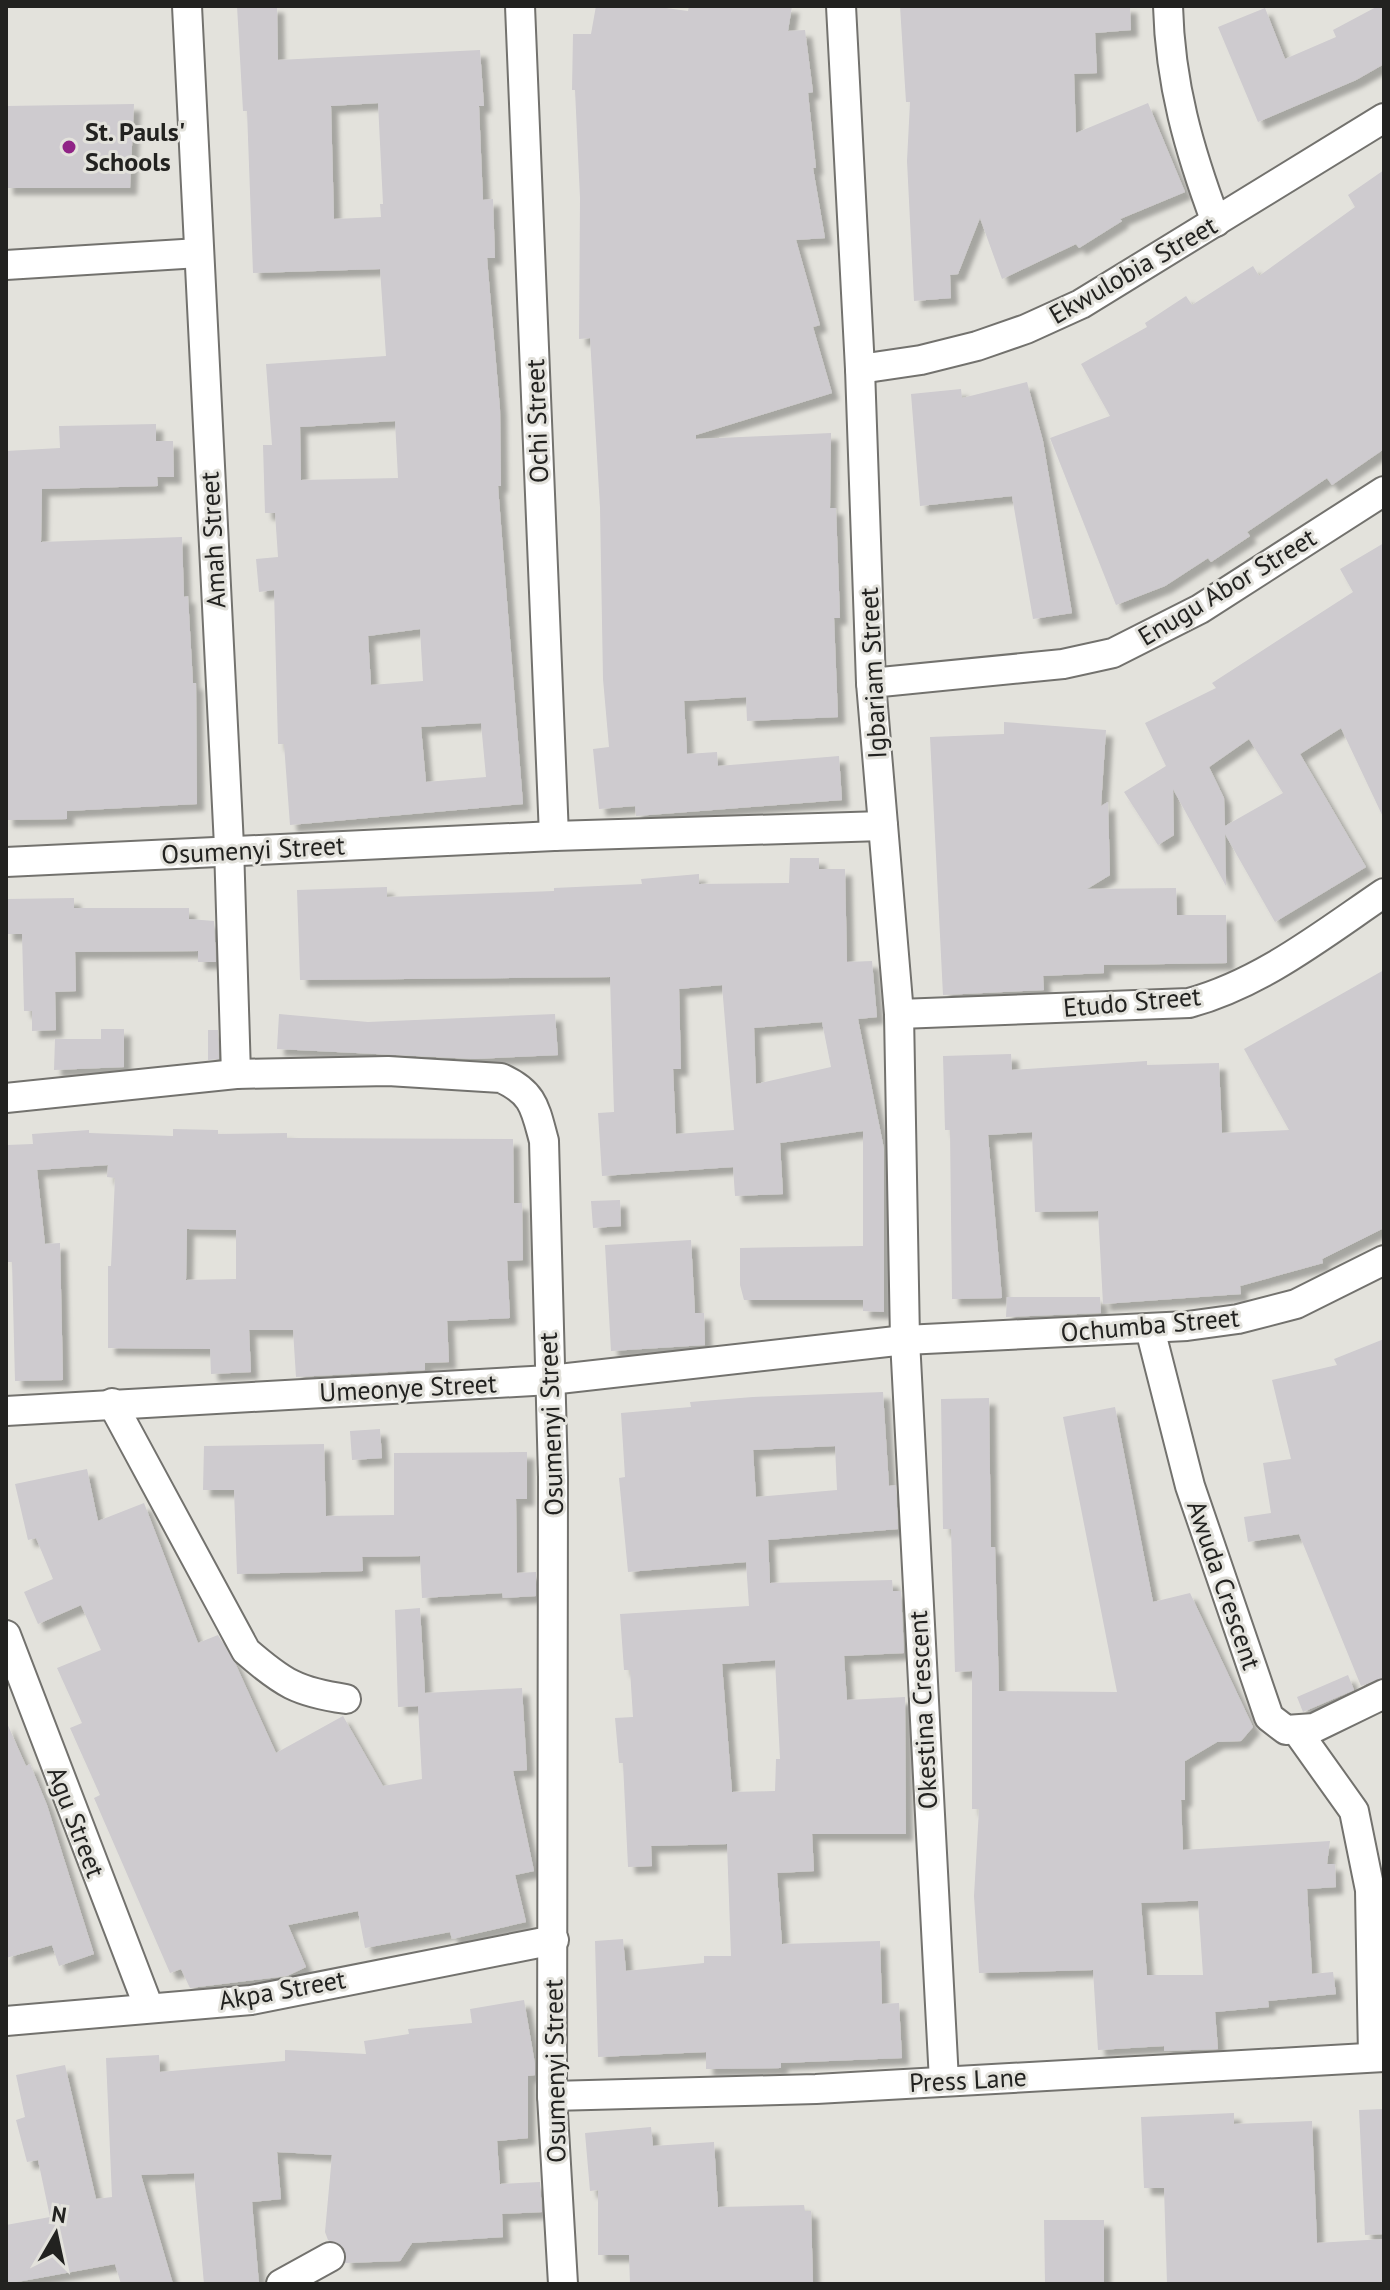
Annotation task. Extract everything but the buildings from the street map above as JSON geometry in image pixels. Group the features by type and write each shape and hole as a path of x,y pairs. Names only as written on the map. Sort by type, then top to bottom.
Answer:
{"street":[{"name":"Amah Street","path":"187,6 229,852 236,1074"},
{"name":"Ochi Street","path":"520,6 554,836"},
{"name":"Igbariam Street","path":"841,6 860,369 871,683 899,1014 905,1340"},
{"path":"1168,6 1169,52 1176,101 1189,151 1216,222"},
{"name":"Ekwulobia Street","path":"860,369 921,360 1026,329 1081,304 1384,118"},
{"path":"6,265 199,253"},
{"name":"Enugu Abor Street","path":"871,683 1063,664 1113,653 1200,609 1384,491"},
{"name":"Osumenyi Street","path":"6,862 554,836 883,826"},
{"name":"Etudo Street","path":"899,1014 1189,1003 1210,997 1282,962 1384,893"},
{"name":"Osumenyi Street","path":"6,1098 236,1074 475,1074 501,1078 533,1102 544,1141 553,1477 552,2096 563,2284"},
{"name":"Ochumba Street","path":"905,1340 1150,1329 1238,1319 1296,1304 1384,1260"},
{"name":"Awuda Crescent","path":"1150,1329 1190,1486 1269,1717 1286,1730 1297,1731 1354,1811 1370,1890 1378,2057"},
{"name":"Umeonye Street","path":"6,1411 550,1380 905,1340"},
{"name":"Okestina Crescent","path":"905,1340 944,2081"},
{"path":"112,1403 246,1651 276,1677 307,1694 346,1699"},
{"name":"Agu Street","path":"6,1635 149,2008"},
{"path":"1297,1731 1314,1728 1384,1694"},
{"name":"Akpa Street","path":"6,2021 251,2000 554,1940"},
{"name":"Press Lane","path":"552,2096 816,2089 1378,2057"},
{"path":"281,2284 330,2257"}],"place":[{"name":"St. Pauls' Schools","path":"69,147"}]}
